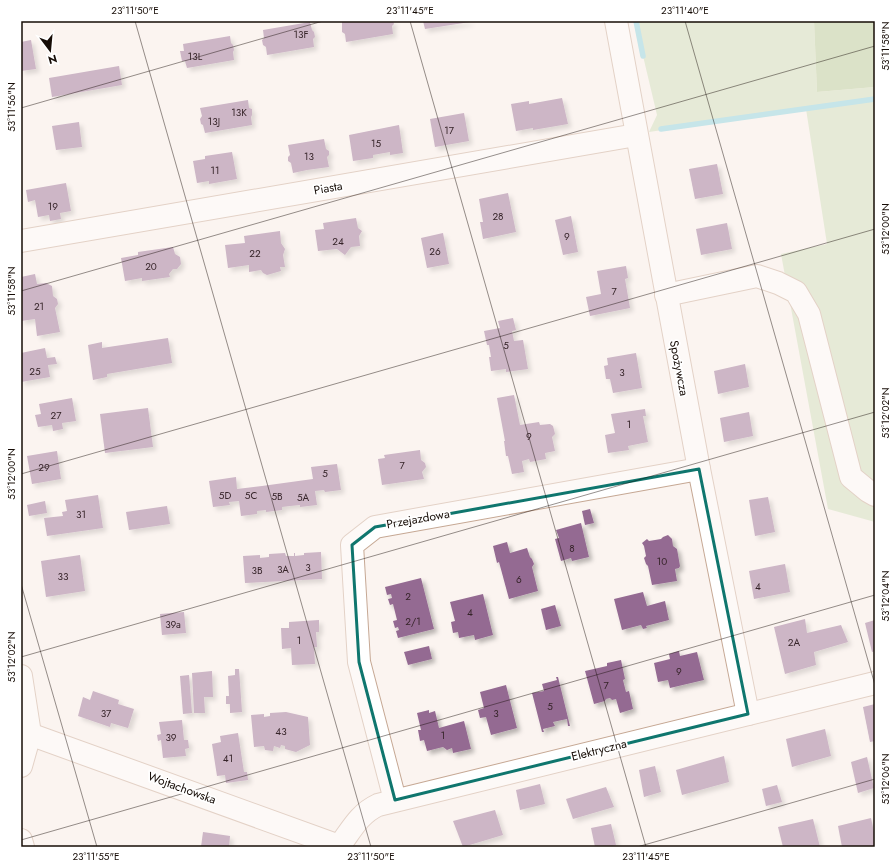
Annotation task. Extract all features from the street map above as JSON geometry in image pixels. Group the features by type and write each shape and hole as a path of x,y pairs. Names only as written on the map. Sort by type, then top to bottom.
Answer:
{"street":[{"name":"Spożywcza","path":"616,21 698,469 748,714"},
{"name":"Piasta","path":"21,241 636,134"},
{"path":"666,295 757,276 778,283 796,292 809,314 851,477 875,495"},
{"name":"Przejazdowa","path":"395,800 359,662 352,545 375,527 698,469"},
{"path":"21,676 26,732 21,766"},
{"name":"Elektryczna","path":"341,846 356,822 367,810 378,805 875,683"},
{"name":"Wojtachowska","path":"26,732 341,846"},
{"path":"21,840 23,847"}],"highlighted area":[{"path":"699,469 748,714 395,800 359,662 352,545 375,527"}],"green space":[{"path":"636,21 814,21 817,92 875,87 875,522 828,509 781,254 827,244 806,109 649,132 657,115"},
{"path":"814,21 875,21 875,87 817,92"}],"building":[{"path":"342,21 393,21 393,34 346,42 345,34 342,32"},
{"path":"423,21 470,21 470,22 425,29"},
{"path":"310,22 315,37 313,39 314,47 267,55 266,47 263,45 262,40 264,38 263,30"},
{"path":"230,36 234,50 234,60 187,68 185,61 182,61 180,51 184,51 183,44"},
{"path":"31,40 36,69 21,71 21,42"},
{"path":"119,66 122,85 52,97 49,78"},
{"path":"562,98 568,124 533,130 533,128 516,131 511,104 529,101 529,104"},
{"path":"248,100 249,108 252,109 252,125 205,133 200,119 202,116 200,108"},
{"path":"464,113 469,141 435,147 430,119"},
{"path":"79,122 82,147 56,150 52,126"},
{"path":"399,125 403,153 390,155 390,152 373,155 373,158 353,161 349,135"},
{"path":"324,139 326,149 329,151 329,155 327,157 329,167 293,173 291,163 288,161 288,157 290,155 288,145"},
{"path":"232,152 237,179 209,184 209,181 197,183 193,161 205,159 205,156"},
{"path":"717,164 723,194 695,199 689,169"},
{"path":"66,183 71,211 60,213 61,219 50,221 49,215 38,217 35,200 28,202 26,190"},
{"path":"508,193 516,232 483,239 480,222 483,222 479,199"},
{"path":"571,216 578,252 563,255 555,220"},
{"path":"356,218 358,228 362,231 359,236 360,246 351,247 345,255 337,249 318,251 315,230 324,229 323,223"},
{"path":"727,223 732,249 701,255 696,229"},
{"path":"280,231 281,243 285,249 283,255 285,267 280,267 281,271 267,275 261,270 249,272 249,265 228,268 225,245 245,243 244,236"},
{"path":"443,233 449,264 427,268 421,238"},
{"path":"173,247 175,254 180,257 181,264 177,269 173,269 169,274 170,277 142,281 142,278 125,281 121,258 138,255 138,252"},
{"path":"626,266 628,278 625,279 630,308 590,316 586,297 601,294 597,271"},
{"path":"35,274 37,284 46,283 52,286 53,296 57,299 58,304 55,308 60,332 37,336 35,319 21,321 21,277"},
{"path":"513,318 516,330 512,331 514,341 523,340 528,369 506,372 506,369 491,371 489,345 487,345 484,331 500,328 498,321"},
{"path":"168,338 172,363 107,374 107,377 93,380 88,345 102,342 102,348"},
{"path":"45,348 47,358 55,357 57,364 48,365 50,377 21,382 21,353"},
{"path":"636,353 642,388 613,393 610,379 606,379 604,366 608,365 607,358"},
{"path":"745,364 749,387 718,394 714,371"},
{"path":"514,395 520,425 539,422 540,425 550,424 553,426 555,434 552,437 555,451 545,453 546,459 530,462 529,459 522,461 524,472 512,474 508,456 506,456 505,441 497,398"},
{"path":"72,398 76,421 62,423 63,429 53,431 52,425 38,427 35,415 41,414 39,404"},
{"path":"148,408 153,447 105,453 100,414"},
{"path":"645,409 646,416 643,416 648,442 628,446 629,450 608,453 605,435 615,433 611,414"},
{"path":"749,412 753,436 724,442 720,418"},
{"path":"420,450 421,460 425,463 426,467 422,472 424,479 382,485 378,459 385,458 384,455"},
{"path":"57,451 61,479 32,484 27,456"},
{"path":"337,464 341,490 325,492 324,490 315,491 317,505 282,507 282,510 266,512 266,510 257,511 257,514 241,516 239,501 229,502 230,505 213,507 209,481 236,477 237,489 262,486 313,479 311,467"},
{"path":"98,495 103,528 47,536 44,518 63,516 62,512 67,511 65,500"},
{"path":"768,497 775,532 755,536 749,500"},
{"path":"45,501 47,513 29,516 27,505"},
{"path":"167,506 170,524 129,530 126,512"},
{"path":"590,509 594,523 585,525 582,511"},
{"path":"581,523 589,557 572,561 571,558 561,561 555,539 559,538 556,530"},
{"path":"668,535 672,539 673,546 677,549 680,566 679,568 675,569 677,581 652,585 648,566 644,558 646,556 642,543 647,539 649,541 661,539"},
{"path":"507,542 510,553 527,548 534,564 532,567 538,591 509,599 493,546"},
{"path":"321,552 322,579 245,583 243,556 260,555 260,558 269,557 269,554 285,553 286,556 294,556 295,553 295,556 304,555 304,553"},
{"path":"80,555 85,591 46,597 41,561"},
{"path":"785,564 790,592 754,599 749,571"},
{"path":"421,578 434,629 398,638 396,631 399,630 398,627 395,628 393,621 397,620 393,604 390,605 388,599 392,598 391,594 387,595 385,587"},
{"path":"643,592 647,606 665,601 669,620 646,626 647,628 643,629 641,625 622,630 614,599"},
{"path":"483,594 493,635 475,640 474,635 459,638 458,632 453,633 451,622 455,621 450,602"},
{"path":"555,605 561,626 546,630 541,609"},
{"path":"184,612 186,633 162,635 160,614"},
{"path":"805,619 807,633 841,625 848,642 814,652 816,665 785,674 774,627"},
{"path":"319,620 319,632 316,632 317,647 314,647 315,664 292,665 291,648 282,649 281,628 289,628 289,622"},
{"path":"875,620 875,651 872,652 865,623"},
{"path":"429,646 432,659 408,665 404,652"},
{"path":"679,651 680,656 697,652 704,680 670,688 668,680 658,682 654,663 670,659 669,654"},
{"path":"621,660 625,679 623,680 626,692 629,691 633,709 620,713 616,699 612,700 610,698 594,704 585,671 607,666 607,663"},
{"path":"235,669 239,669 242,712 230,713 230,704 226,704 226,696 229,696 228,676 235,675"},
{"path":"212,671 213,697 204,697 205,713 194,713 192,673"},
{"path":"189,675 192,713 183,714 180,676"},
{"path":"556,677 558,677 570,726 568,726 567,719 553,722 555,726 543,729 544,732 542,732 532,693 544,691 542,684 557,680"},
{"path":"506,685 517,728 491,735 486,717 480,718 478,710 484,708 480,692"},
{"path":"93,691 119,700 118,704 134,709 128,728 111,723 110,727 78,716 83,697 90,700"},
{"path":"875,704 875,741 870,742 863,707"},
{"path":"429,710 429,713 435,711 439,728 464,721 471,749 453,753 452,748 447,750 443,747 427,751 424,740 420,741 418,730 421,730 417,713"},
{"path":"286,712 308,717 310,745 296,752 285,749 285,746 281,745 280,748 274,746 273,751 265,750 264,746 254,747 251,715 264,714 264,717 270,716 270,713"},
{"path":"182,720 184,740 188,740 189,748 185,749 186,756 163,758 161,740 158,741 157,735 161,734 159,722"},
{"path":"825,729 831,756 792,767 786,739"},
{"path":"238,733 244,772 247,772 248,780 226,783 225,775 217,776 212,744 221,742 220,736"},
{"path":"724,756 729,782 682,795 676,770"},
{"path":"867,757 874,788 858,793 851,762"},
{"path":"655,766 661,792 644,797 639,770"},
{"path":"540,784 545,804 520,810 516,790"},
{"path":"777,785 782,802 766,806 762,789"},
{"path":"606,787 614,807 573,819 566,799"},
{"path":"495,810 503,835 463,847 453,821"},
{"path":"871,818 875,837 875,847 842,847 838,826"},
{"path":"813,819 820,847 783,847 778,827"},
{"path":"611,824 616,845 609,847 595,847 591,828"},
{"path":"203,832 230,836 229,847 201,847"}],"waterway":[{"path":"636,21 643,56"},
{"path":"661,129 875,99"}]}
